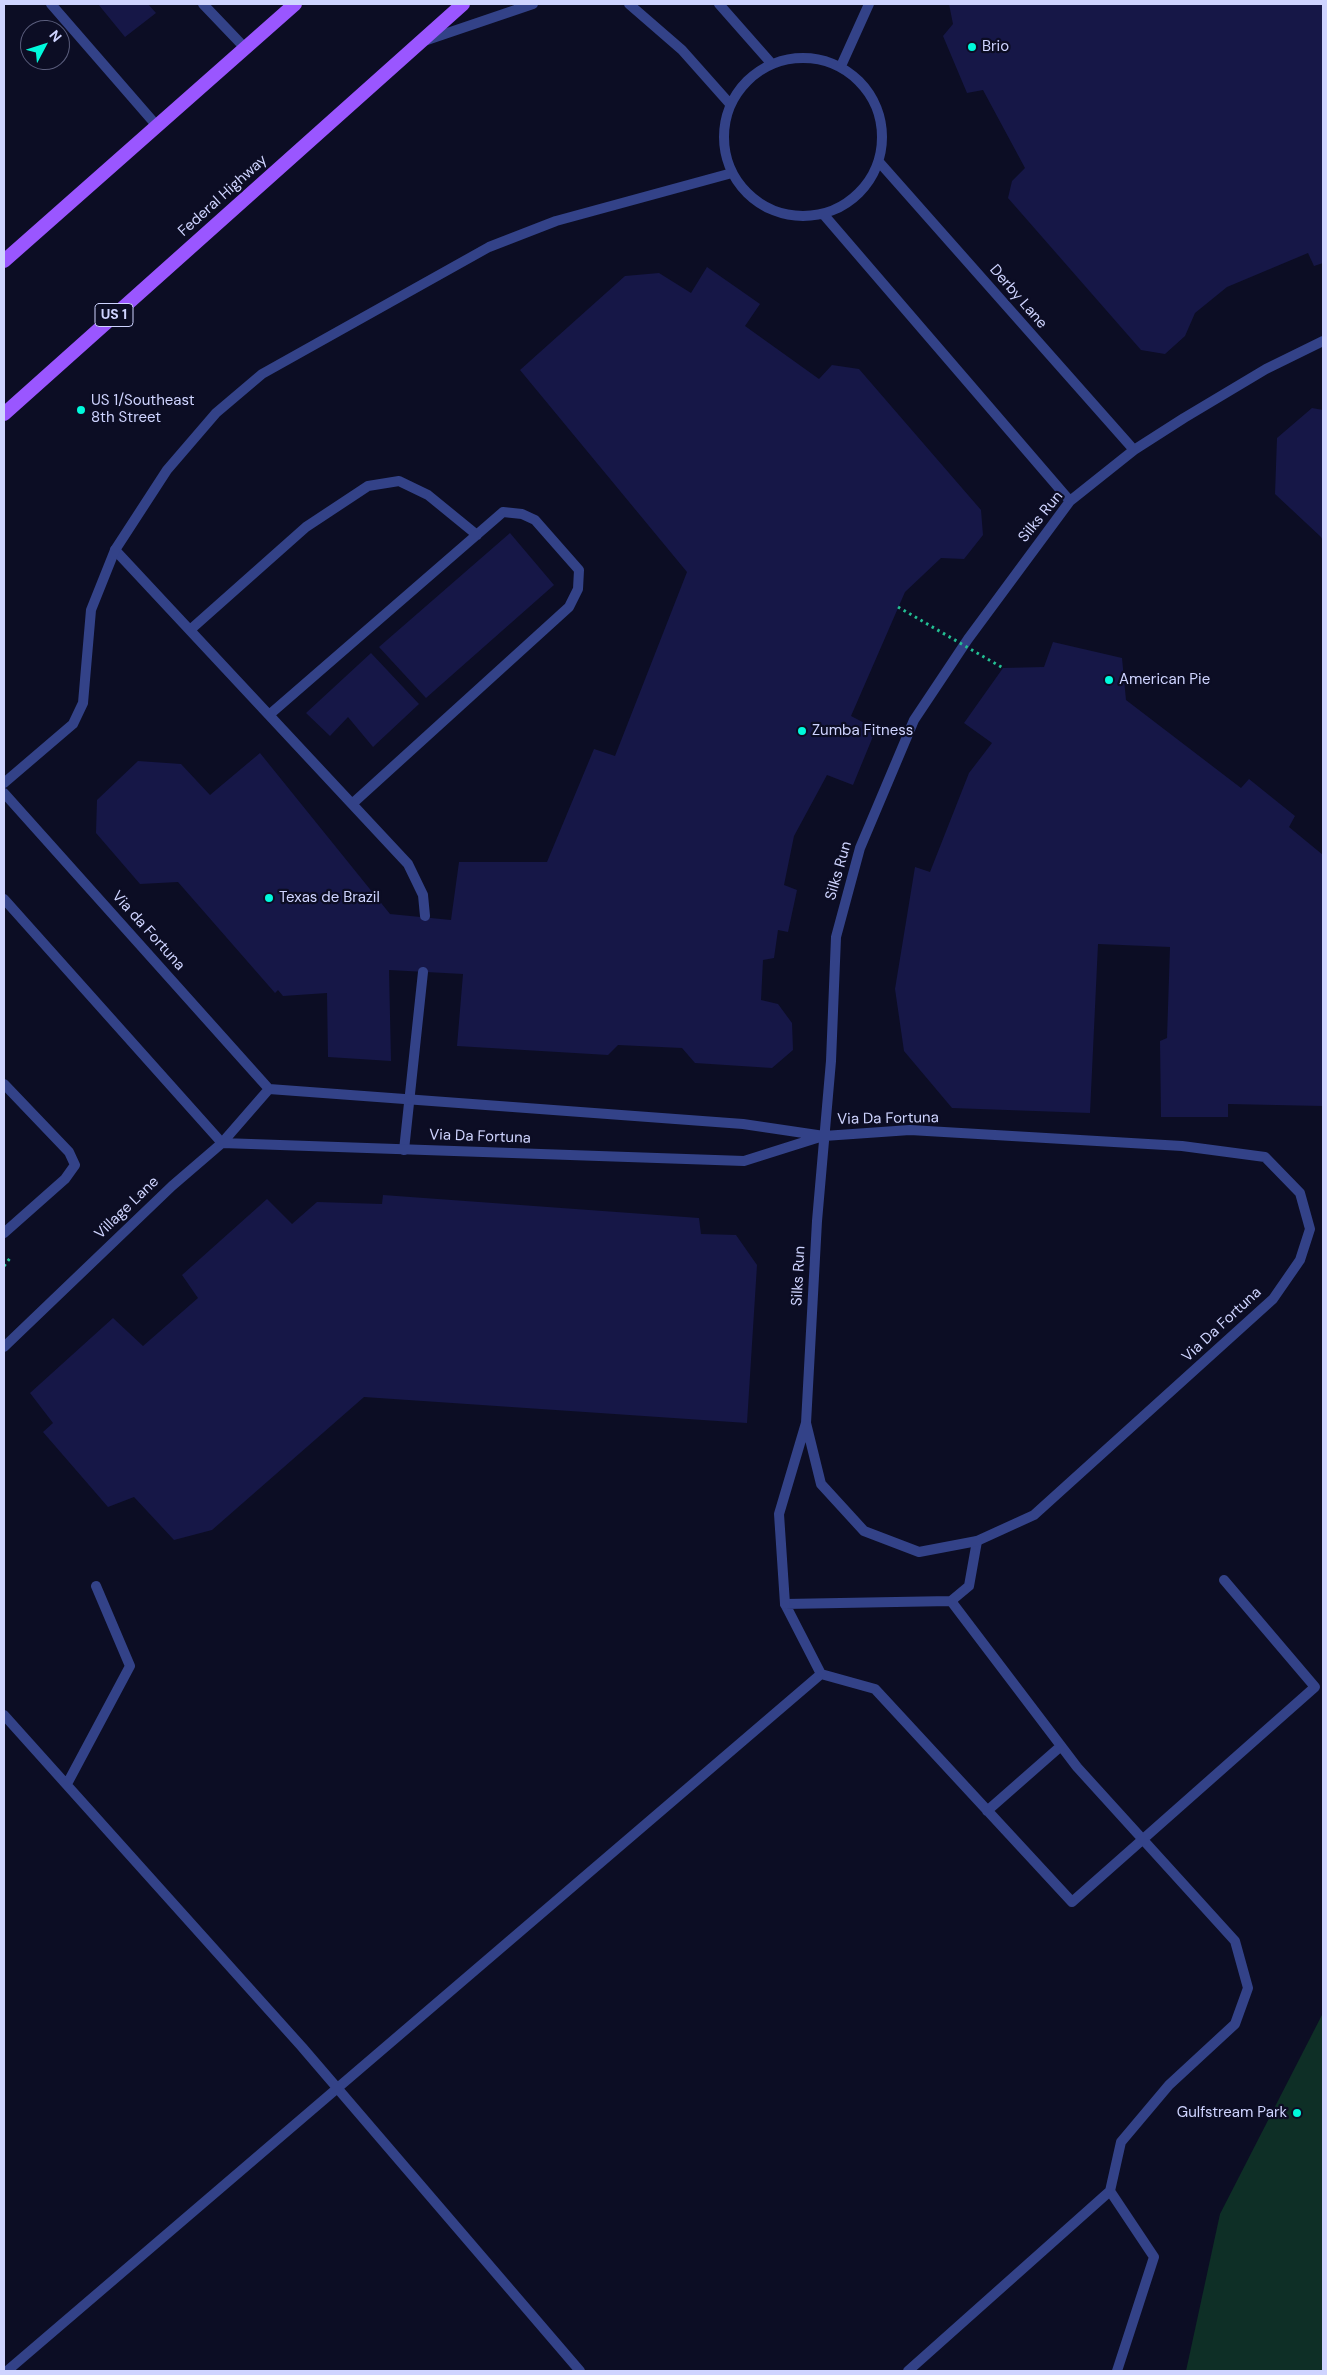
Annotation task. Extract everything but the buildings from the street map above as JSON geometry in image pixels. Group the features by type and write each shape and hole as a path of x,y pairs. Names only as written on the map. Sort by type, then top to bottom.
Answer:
{"main road":[{"path":"4,260 295,4"},
{"name":"Federal Highway","path":"4,414 463,4"}],"street":[{"path":"51,4 157,126"},
{"path":"203,4 245,48"},
{"path":"419,43 533,4"},
{"path":"629,4 682,50 730,104"},
{"path":"719,4 771,63"},
{"path":"841,66 869,4"},
{"path":"807,57 841,66 869,91 883,126 880,163 859,196 824,215 788,216 755,201 732,173 723,138 730,104 747,80 771,63 807,57"},
{"name":"Derby Lane","path":"880,163 1134,450"},
{"path":"4,783 73,724 83,703 91,610 115,550 167,470 216,413 262,374 490,247 556,221 732,173"},
{"path":"824,215 1070,501"},
{"name":"Silks Run","path":"785,1604 779,1514 806,1423 824,1136 831,1062 836,937 860,848 914,720 968,639 1070,501 1134,450 1266,369 1323,341"},
{"path":"190,630 306,527 368,486 400,481 428,495 477,535"},
{"path":"269,715 503,512 522,514 535,520 579,570 578,589 569,606 352,804"},
{"path":"115,550 408,864 423,894 425,916"},
{"name":"Via da Fortuna","path":"4,793 269,1089"},
{"path":"4,899 222,1143"},
{"path":"404,1150 423,972"},
{"path":"4,1084 70,1152 75,1165 65,1179 4,1234"},
{"name":"Via Da Fortuna","path":"269,1089 743,1124 824,1136 910,1130 1182,1146 1265,1157 1300,1193 1310,1229 1300,1260 1273,1298 1034,1515 978,1541 919,1552 864,1531 822,1484 806,1423"},
{"name":"Village Lane","path":"4,1347 172,1186 222,1143 269,1089"},
{"name":"Via Da Fortuna","path":"222,1143 744,1161 824,1136"},
{"path":"978,1541 969,1586 951,1602 785,1604 820,1674 875,1688 1072,1902 1315,1687 1224,1580"},
{"path":"66,1784 130,1666 96,1586"},
{"path":"908,2371 1110,2191 1122,2142 1169,2085 1234,2024 1248,1988 1235,1941 1077,1767 951,1602"},
{"path":"7,2371 820,1674"},
{"path":"4,1715 337,2087 580,2371"},
{"path":"987,1811 1061,1746"},
{"path":"1110,2191 1154,2257 1117,2371"}],"path":[{"path":"898,607 1003,668"}],"green space":[{"name":"Gulfstream Park","path":"1323,2013 1323,2371 1186,2371 1220,2214"}],"place":[{"name":"Brio","path":"972,47"},
{"name":"US 1/Southeast 8th Street","path":"81,410"},
{"name":"American Pie","path":"1109,680"},
{"name":"Zumba Fitness","path":"802,731"},
{"name":"Texas de Brazil","path":"269,898"},
{"name":"Gulfstream Park","path":"1297,2113"}]}
